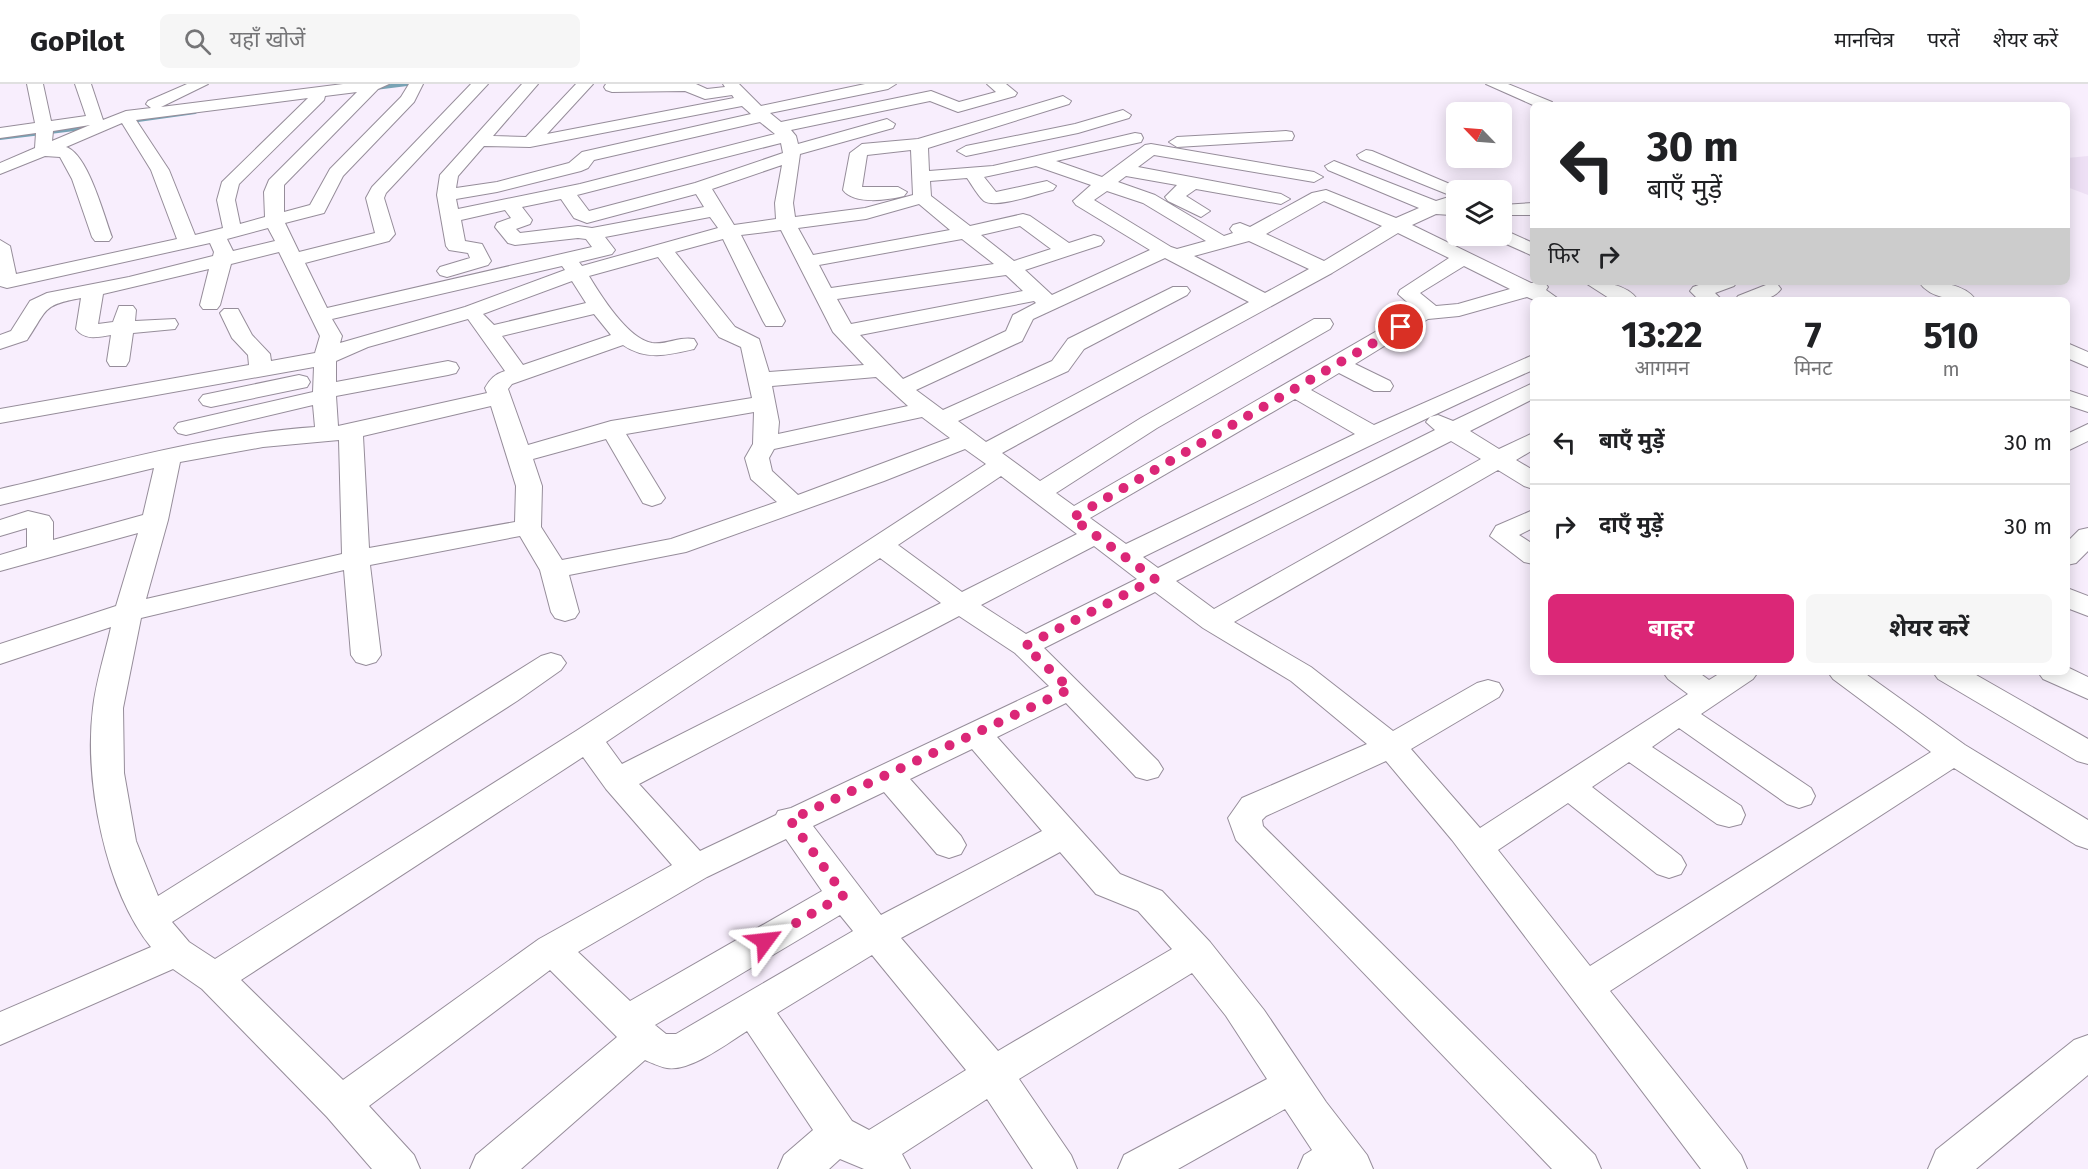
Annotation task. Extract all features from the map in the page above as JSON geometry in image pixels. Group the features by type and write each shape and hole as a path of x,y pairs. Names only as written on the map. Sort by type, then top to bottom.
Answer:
{"street":[{"path":"35,84 49,142"},
{"path":"83,84 95,120"},
{"path":"157,84 165,99"},
{"path":"0,169 95,120 129,120 165,99 200,84"},
{"path":"251,101 259,84"},
{"path":"0,342 19,335 37,305 43,301 222,260 382,237 385,234 375,198 378,191 480,84"},
{"path":"514,152 585,84"},
{"path":"803,84 848,113"},
{"path":"953,133 924,118 1009,93 995,84"},
{"path":"1494,84 1539,102"},
{"path":"451,216 643,174 714,155 765,119 824,97 876,85 901,102"},
{"path":"0,246 2,288 308,213 323,204 327,185 336,173 408,99 416,86"},
{"path":"612,87 688,86 765,119"},
{"path":"0,142 49,142 129,120 251,101 373,87"},
{"path":"366,655 339,433 324,381 331,336 275,222 271,201 275,184 373,87"},
{"path":"484,270 475,248 456,246 446,195 446,183 452,170 478,141 536,93 572,97"},
{"path":"582,164 583,159 588,156 765,119 848,113 935,96 958,107"},
{"path":"210,305 224,252 225,192 231,182 318,97"},
{"path":"920,189 862,194 852,190 859,153 862,150 922,144 1063,101"},
{"path":"1037,108 1078,128"},
{"path":"556,114 604,115"},
{"path":"671,115 685,134 714,155"},
{"path":"514,152 671,115 898,121"},
{"path":"966,151 1078,128 1123,115"},
{"path":"509,204 523,220 504,227 515,239 578,232 592,234 615,220 701,187 765,119"},
{"path":"765,119 784,203 786,222 823,295 850,338 890,380 933,415 1213,622 1301,674 1391,746 1476,847 1726,1169"},
{"path":"129,120 160,170 189,242"},
{"path":"0,133 49,142 68,155 83,184 102,237"},
{"path":"1264,301 1170,253 1118,221 1085,205 1082,201 1151,149 1167,143 1286,136"},
{"path":"324,381 360,342 572,266 611,256 662,249 729,231 866,213 920,189 1135,138"},
{"path":"478,141 514,152 545,157"},
{"path":"0,178 49,142"},
{"path":"922,144 920,148 920,189 964,233 1011,268 1044,299"},
{"path":"1151,149 1314,177"},
{"path":"1366,155 1446,188"},
{"path":"1038,161 1149,199 1223,243"},
{"path":"446,195 496,187 582,164 593,166 621,163 643,174"},
{"path":"1334,166 1446,212"},
{"path":"452,170 478,170"},
{"path":"1124,170 1194,181 1281,200"},
{"path":"973,175 992,197 1003,197 1047,186"},
{"path":"1194,181 1174,197 1325,269"},
{"path":"701,187 729,231 774,321"},
{"path":"565,192 584,216 615,220 716,210"},
{"path":"850,338 1044,299 1170,253 1223,243 1251,234 1318,197 1336,198 1465,257 1544,297"},
{"path":"214,978 587,739 879,544 986,452 1325,269 1396,225 1433,207 1446,204"},
{"path":"1295,227 1353,206"},
{"path":"1512,210 1530,209"},
{"path":"805,262 1023,220 1066,250"},
{"path":"592,234 611,256"},
{"path":"1512,240 1530,249"},
{"path":"823,295 1011,268 1095,241"},
{"path":"662,249 727,332 751,344 767,422 765,444 757,458 760,474 795,505"},
{"path":"1424,313 1427,308 1408,294 1410,290 1465,257"},
{"path":"317,308 484,270 572,266"},
{"path":"572,266 599,306 625,337 648,349 686,344"},
{"path":"317,308 386,301 484,270"},
{"path":"1072,518 1424,313 1459,310 1545,285"},
{"path":"1600,285 1622,297"},
{"path":"1697,291 1717,285"},
{"path":"1935,285 1960,297"},
{"path":"1752,297 1771,289"},
{"path":"93,290 87,329 98,331 125,318 167,324"},
{"path":"765,444 933,415 1060,366 1076,344 1180,291"},
{"path":"520,455 611,429 676,415 762,392 890,380 1014,336 1020,328 1020,319 1044,299"},
{"path":"386,301 392,310 399,312 470,302"},
{"path":"470,302 518,373"},
{"path":"489,333 599,306"},
{"path":"231,313 243,338 259,354 260,369"},
{"path":"118,361 125,318"},
{"path":"1038,493 1149,423 1322,324"},
{"path":"850,338 950,329"},
{"path":"565,612 554,570 528,527 529,486 496,388 498,383 518,373 625,337"},
{"path":"2070,351 2088,360"},
{"path":"1123,556 1235,504 1373,434 1530,363"},
{"path":"1338,364 1382,386"},
{"path":"0,416 212,400 324,381 448,368"},
{"path":"186,428 212,400 260,369 324,381"},
{"path":"1295,390 1373,434"},
{"path":"1025,646 1264,523 1530,391"},
{"path":"0,497 169,458 251,443 339,433 500,397"},
{"path":"2070,398 2088,405"},
{"path":"1421,412 1530,479"},
{"path":"611,429 652,498"},
{"path":"2070,443 2088,431"},
{"path":"1213,622 1530,442"},
{"path":"2070,446 2088,454"},
{"path":"554,570 677,546 795,505 986,452"},
{"path":"169,458 155,520 128,612 108,708 108,773 119,841 149,919 176,952 214,978 341,1104 399,1169"},
{"path":"1235,504 1264,523"},
{"path":"0,528 28,519 40,522 40,551"},
{"path":"0,563 155,520"},
{"path":"1530,520 1503,536 1530,554"},
{"path":"2070,522 2088,530"},
{"path":"0,654 128,612 356,560 528,527"},
{"path":"617,781 1095,535"},
{"path":"2070,554 2088,536"},
{"path":"879,544 960,604 1025,646 1147,769"},
{"path":"2070,598 2088,607"},
{"path":"149,919 506,694 551,663"},
{"path":"1682,675 1710,695"},
{"path":"1476,847 1739,675"},
{"path":"1847,675 1954,753 2088,836"},
{"path":"1953,675 2088,753"},
{"path":"2059,675 2088,689"},
{"path":"341,1104 552,949 695,868 790,820 889,776 1070,689"},
{"path":"1488,690 1391,746 1254,807 1245,818 1248,831 1580,1169"},
{"path":"1680,714 1799,796"},
{"path":"977,734 1108,884 1119,891 1142,896 1150,902 1197,952 1251,1020 1292,1085 1337,1164"},
{"path":"587,739 617,781 695,868"},
{"path":"1630,747 1729,815"},
{"path":"1586,987 1954,753"},
{"path":"889,776 949,845"},
{"path":"1569,786 1669,865"},
{"path":"790,820 844,895 993,1074 1056,1169"},
{"path":"552,949 652,1046 668,1052 684,1049 877,934 1065,834"},
{"path":"490,1169 635,1030 844,895"},
{"path":"0,1029 176,952"},
{"path":"753,1008 838,1134 857,1147 882,1159 993,1074 1197,952"},
{"path":"1949,1169 1951,1164 1983,1135 2088,1052"},
{"path":"1139,1169 1292,1085"},
{"path":"798,1169 838,1134"}],"shaded area":[{"path":"2088,156 2088,195 2070,188 2070,158"}],"waterway":[{"path":"375,88 407,84"},
{"path":"131,121 195,112"},
{"path":"0,138 91,127"}],"route":[{"path":"765,941 844,895 790,820 889,776 1070,689 1025,646 1155,579 1072,518 1401,327"}]}
